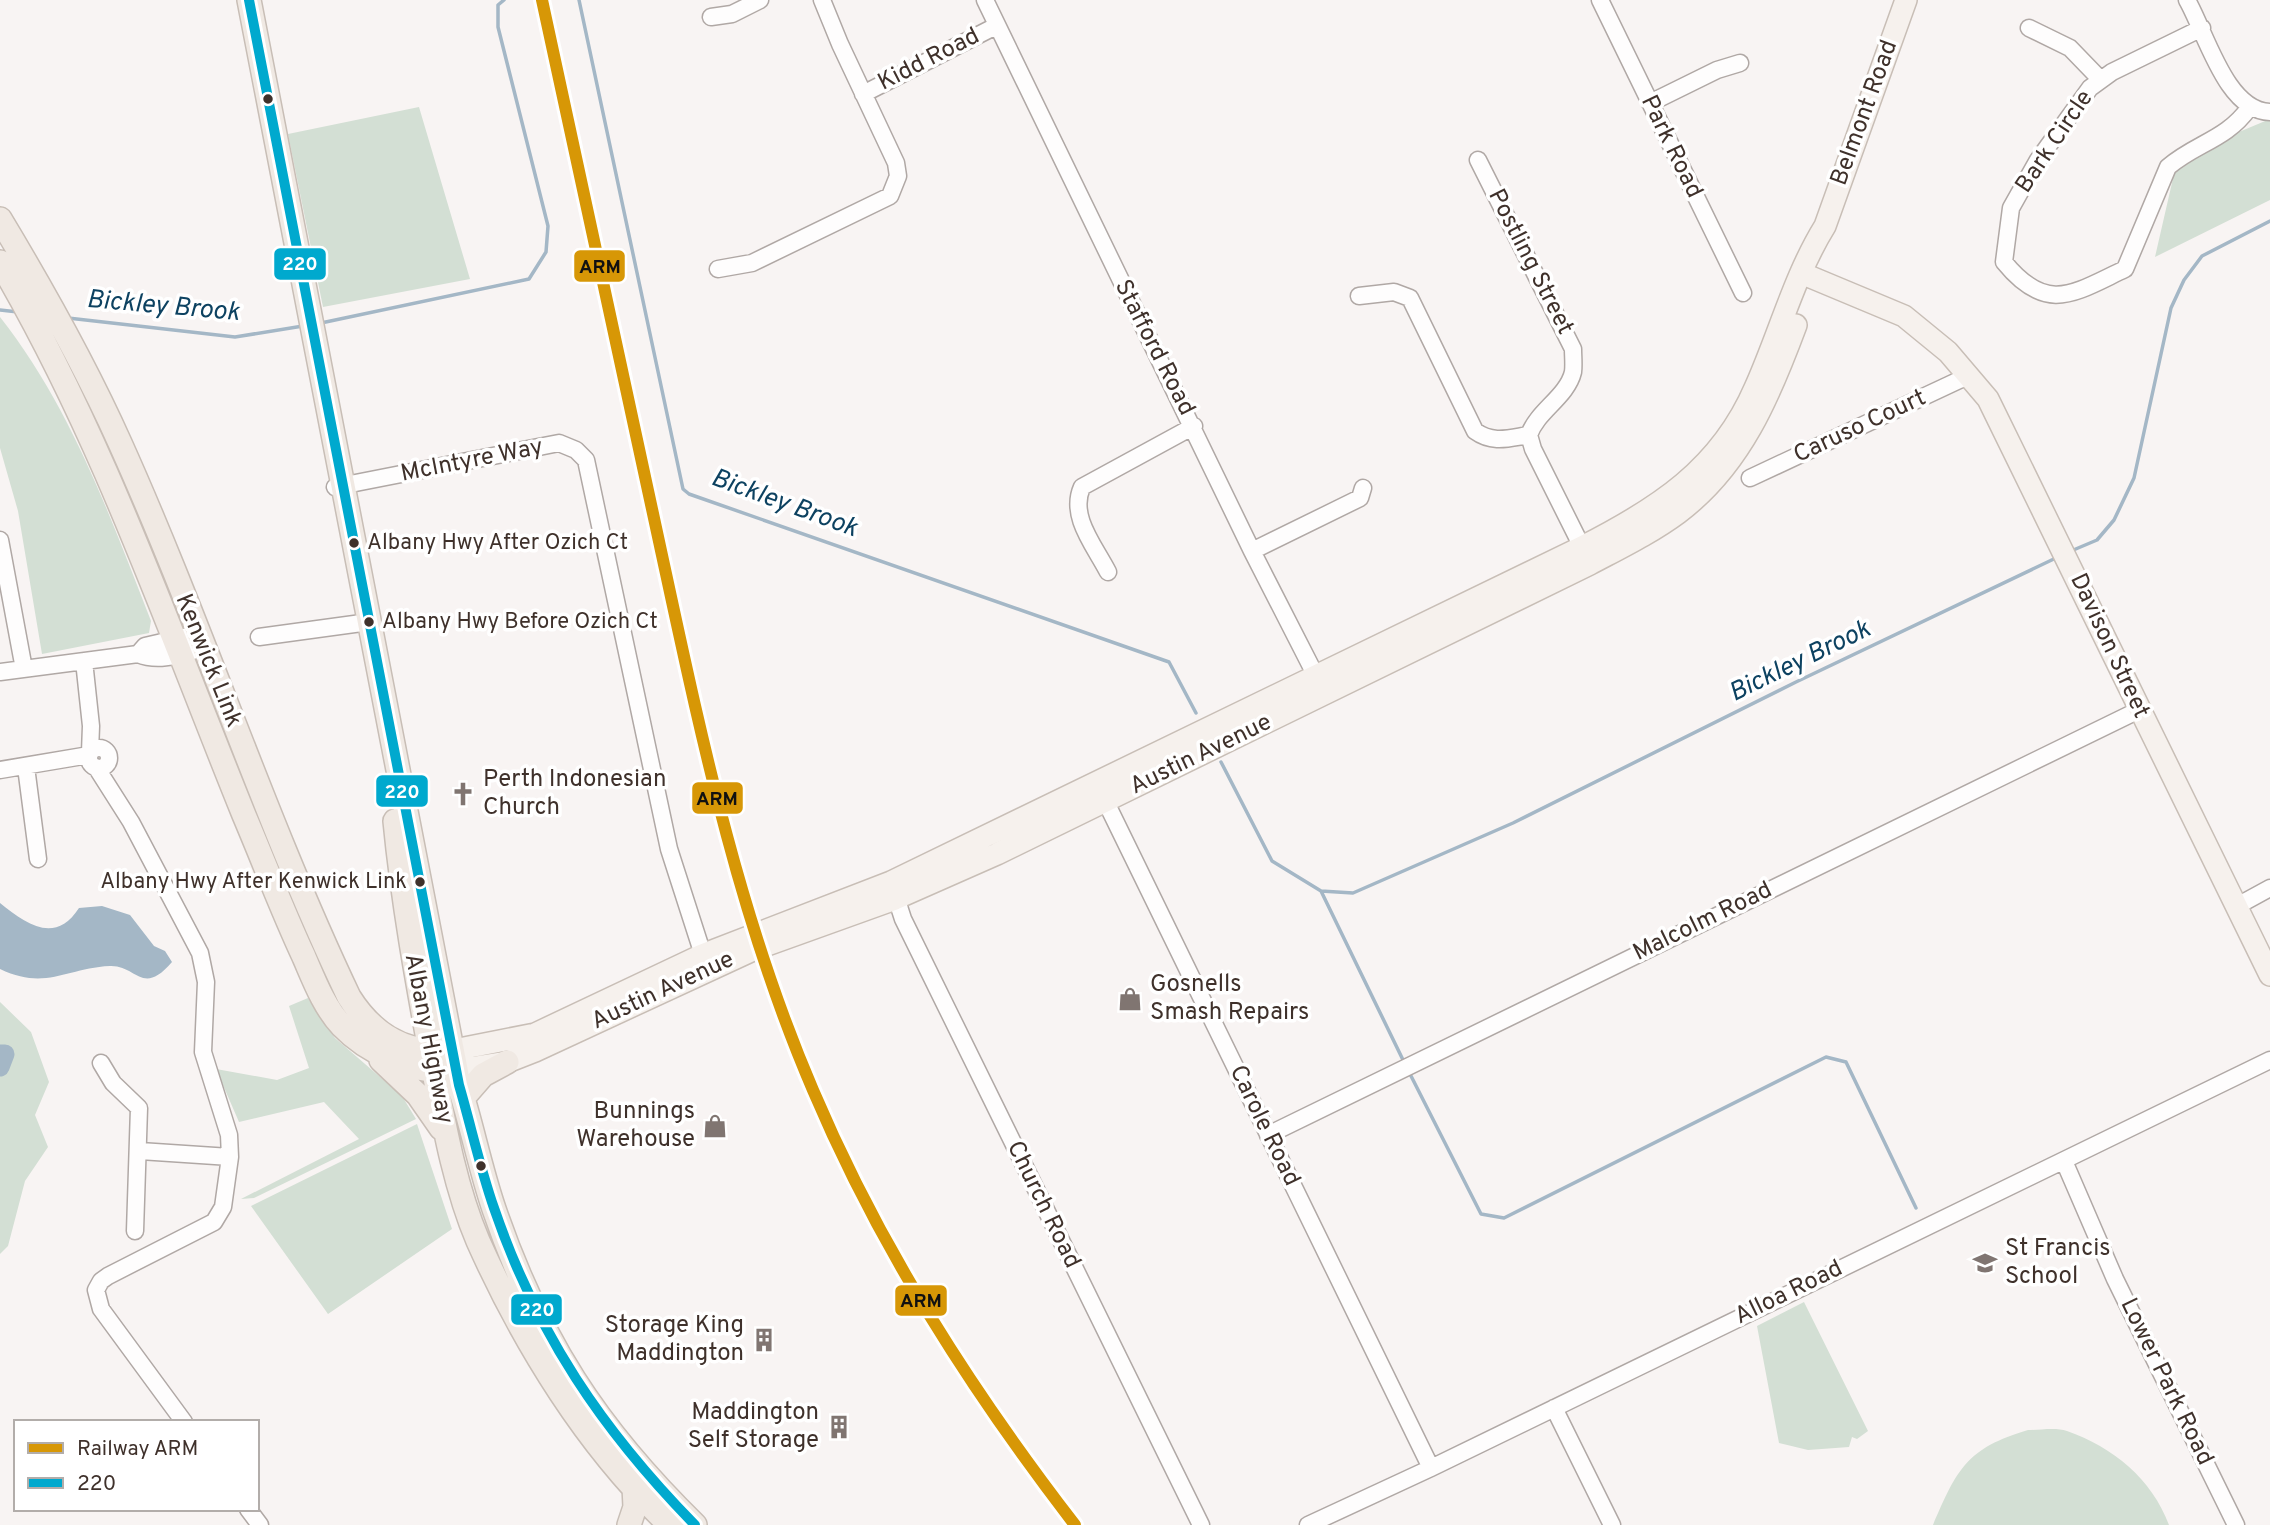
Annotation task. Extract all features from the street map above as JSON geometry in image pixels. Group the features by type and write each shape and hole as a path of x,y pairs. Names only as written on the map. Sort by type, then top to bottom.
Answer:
{"highway":[{"name":"Albany Highway","path":"238,0 305,312"},
{"name":"Albany Highway","path":"249,0 310,344 365,623 444,1061 447,1136 472,1226 507,1298 561,1393 634,1487 663,1513 695,1525"},
{"name":"Kenwick Link","path":"0,219 10,265 85,395 121,445 327,949 351,1021"},
{"name":"Kenwick Link","path":"85,395 98,448 176,647 300,950 332,1013 351,1021 384,1055 415,1068 444,1061"},
{"name":"Albany Highway","path":"365,623 387,759 410,945 423,1012 463,1098 494,1208 542,1329 663,1513"},
{"path":"351,1021 395,1031 412,1026 423,1012"},
{"path":"351,1021 418,1096 447,1136"},
{"path":"463,1098 483,1075 507,1062"},
{"path":"629,1525 635,1507 634,1487"}],"main road":[{"name":"Belmont Road","path":"1805,283 1823,254 1825,226 1906,0"},
{"name":"Davison Street","path":"1805,283 1924,334 1948,352 1988,399 2270,975"},
{"name":"Austin Avenue","path":"444,1061 535,1034 706,962 893,891 1101,793 1586,556 1657,507 1709,458 1754,390 1805,283"},
{"name":"Austin Avenue","path":"444,1061 507,1062 706,962"},
{"path":"635,1525 663,1513"}],"street":[{"path":"711,17 732,14 760,0"},
{"path":"718,269 752,263 890,196 898,176 896,163 822,0"},
{"name":"Stafford Road","path":"985,0 1194,426 1252,551 1321,686"},
{"name":"Park Road","path":"1600,0 1743,293"},
{"path":"2187,0 2246,112 2260,121 2270,120"},
{"name":"Kidd Road","path":"863,94 996,26"},
{"path":"2029,28 2070,48 2101,79"},
{"name":"Bark Circle","path":"2202,28 2101,79 2090,88 2038,160 2011,208 2004,262 2021,282 2057,297 2076,292 2125,269 2168,167 2182,155 2225,135 2246,112"},
{"path":"1650,103 1717,70 1740,63"},
{"path":"2246,112 2270,112"},
{"name":"Postling Street","path":"1478,160 1573,349 1573,372 1568,383 1533,422 1529,435"},
{"path":"1359,296 1394,292 1410,298 1475,431 1485,438 1497,440 1529,435 1533,449 1586,556"},
{"name":"Caruso Court","path":"1750,478 1970,375"},
{"path":"1108,572 1079,517 1075,502 1082,487 1194,426"},
{"name":"McIntyre Way","path":"338,487 559,443 576,450 586,460 669,849 706,962"},
{"path":"1252,551 1360,498 1363,488"},
{"path":"0,540 24,669"},
{"path":"260,637 365,623"},
{"path":"0,672 138,654 150,659 176,647 200,641"},
{"path":"84,661 95,758 200,953 206,982 203,1052 229,1135 230,1157 223,1207 214,1222 101,1280 96,1290 101,1309 183,1420"},
{"name":"Malcolm Road","path":"1268,1135 2139,710"},
{"path":"0,770 95,758"},
{"path":"19,848 37,853 26,767"},
{"name":"Carole Road","path":"1101,793 1431,1468"},
{"path":"2237,906 2270,888"},
{"name":"Church Road","path":"893,891 1200,1525"},
{"name":"Alloa Road","path":"1312,1524 2270,1060"},
{"path":"101,1063 113,1083 139,1108 140,1151 135,1231"},
{"path":"140,1151 230,1157"},
{"name":"Lower Park Road","path":"2064,1161 2115,1279 2236,1525"},
{"path":"1554,1408 1612,1525"}],"shaded area":[{"path":"419,107 470,279 323,307 288,134"},
{"path":"2270,119 2270,200 2155,257 2174,174 2203,147"},
{"path":"0,317 48,388 87,463 151,621 149,633 42,654 18,511 0,448"},
{"path":"308,998 335,1038 402,1096 416,1119 254,1198 241,1199 359,1139 324,1102 239,1122 216,1069 277,1080 309,1068 289,1006"},
{"path":"0,1002 31,1032 49,1082 35,1115 48,1147 25,1181 8,1246 0,1254"},
{"path":"417,1124 452,1229 328,1314 251,1206"},
{"path":"1804,1302 1868,1431 1857,1439 1852,1437 1849,1447 1808,1450 1779,1443 1757,1326"},
{"path":"2028,1430 2067,1431 2115,1456 2141,1479 2152,1493 2169,1525 1933,1525 1949,1489 1977,1453 2007,1437"}],"water":[{"path":"0,903 30,924 50,928 60,926 79,908 102,906 130,915 154,946 165,951 172,962 162,972 146,978 110,966 43,978 16,975 0,969"}],"waterway":[{"name":"Bickley Brook","path":"321,323 529,279 546,252 548,226 498,27 498,5 504,0"},
{"name":"Bickley Brook","path":"579,0 683,489 689,494 1169,662 1196,713"},
{"name":"Bickley Brook","path":"2071,551 2097,540 2114,520 2134,478 2171,308 2184,280 2202,256 2270,221"},
{"name":"Bickley Brook","path":"0,310 18,312"},
{"name":"Bickley Brook","path":"68,318 235,337 303,326"},
{"name":"Bickley Brook","path":"1221,762 1272,861 1321,891 1353,893 1513,823 1796,682 2058,557"},
{"path":"1321,891 1404,1062"},
{"path":"0,1054 5,1054 0,1067"},
{"path":"1409,1072 1481,1214 1504,1218 1826,1057 1846,1062 1916,1208"}],"rail line":[{"name":"ARM","path":"542,0 690,685 723,822 763,958 813,1090 839,1149 898,1261 964,1370 1075,1525"}],"transit line":[{"name":"220","path":"249,0 459,1085 484,1178 511,1254 552,1339 576,1378 630,1453 695,1525"}],"place":[{"name":"Albany Hwy After Ozich Ct","path":"354,543"},
{"name":"Albany Hwy Before Ozich Ct","path":"369,622"},
{"name":"Perth Indonesian Church","path":"463,794"},
{"name":"Albany Hwy After Kenwick Link","path":"420,882"},
{"name":"Gosnells Smash Repairs","path":"1130,999"},
{"name":"Bunnings Warehouse","path":"715,1126"},
{"name":"St Francis School","path":"1985,1263"},
{"name":"Storage King Maddington","path":"764,1340"},
{"name":"Maddington Self Storage","path":"839,1427"}]}
